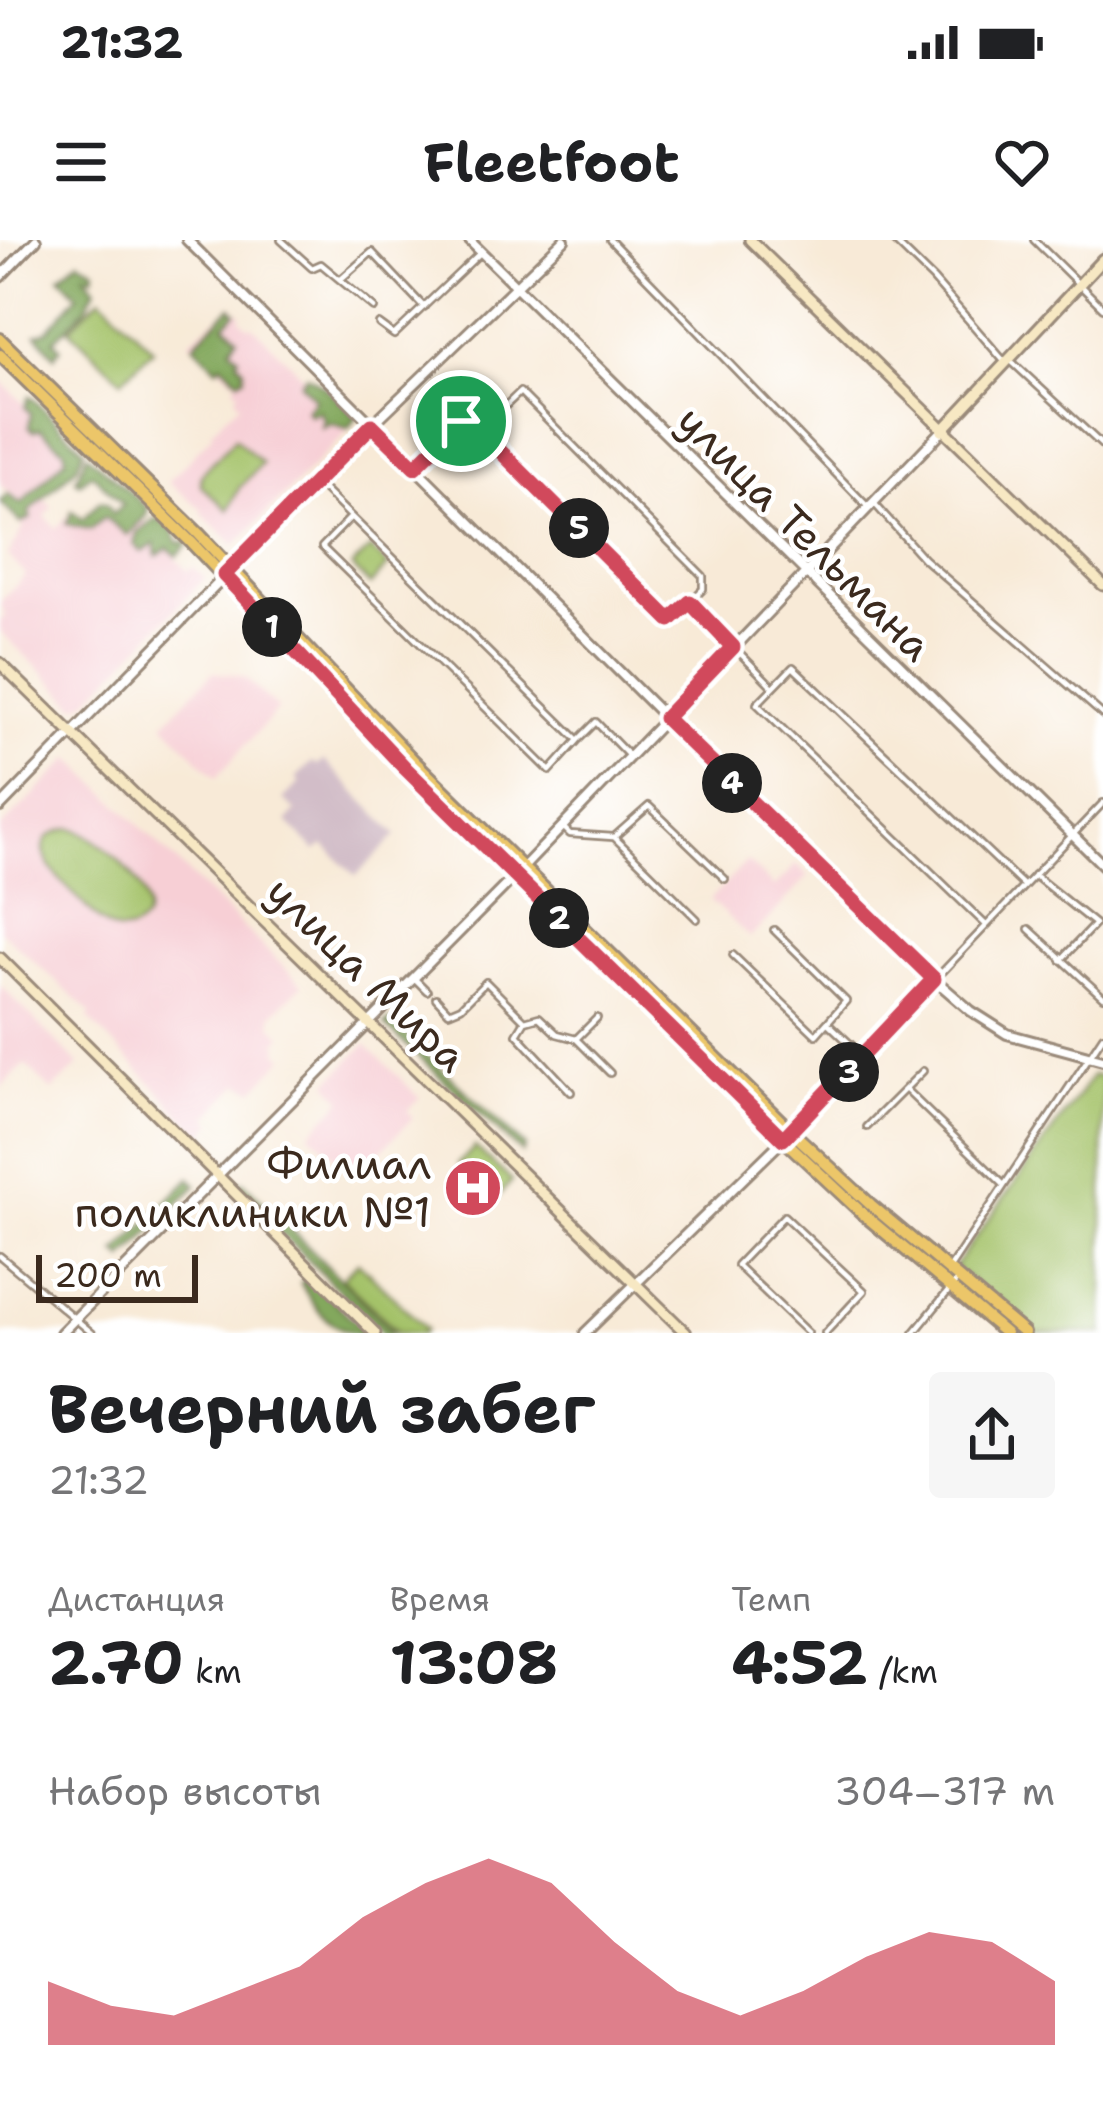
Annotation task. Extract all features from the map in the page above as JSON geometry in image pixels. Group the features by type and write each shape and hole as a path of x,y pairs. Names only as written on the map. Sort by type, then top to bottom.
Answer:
{"main road":[{"path":"750,240 1103,585"},
{"path":"942,431 1103,260"},
{"path":"0,339 227,571 362,723 787,1135 953,1279 1024,1333"},
{"path":"0,355 227,571"},
{"name":"улица Мира","path":"0,663 686,1333"},
{"path":"0,958 375,1333"},
{"path":"953,1279 1005,1333"}],"street":[{"path":"0,277 36,240"},
{"path":"187,240 665,718 934,979 1007,1034 1103,1060"},
{"path":"281,240 312,268 320,265 374,308"},
{"name":"улица Тельмана","path":"469,240 1103,865"},
{"path":"0,807 316,482 368,421 564,240"},
{"path":"610,240 926,560 1103,715"},
{"path":"892,240 1009,363 1103,446"},
{"path":"1034,240 1103,308"},
{"path":"340,279 372,252 424,307"},
{"path":"380,324 394,335 481,253"},
{"path":"415,467 461,421 469,420 670,620 703,589 703,576 520,392 480,430"},
{"path":"61,1333 519,872 942,431"},
{"path":"316,482 578,740"},
{"path":"351,518 322,548 547,771 596,722 629,756"},
{"path":"690,602 773,687"},
{"path":"985,924 757,704 773,687 793,667 1023,885"},
{"path":"585,1333 864,1057 1103,803"},
{"path":"614,837 649,806 724,879"},
{"path":"562,826 570,834 614,837 697,919"},
{"path":"1033,874 1095,925 1061,960"},
{"path":"1029,929 1103,997"},
{"path":"734,955 816,1035 846,1001 774,931"},
{"path":"414,978 428,991"},
{"path":"436,998 449,1012 461,1007 486,982 525,1021"},
{"path":"571,1092 517,1034 525,1021 538,1017 557,1034 576,1040 610,1073"},
{"path":"576,1040 598,1018"},
{"path":"827,1022 864,1057"},
{"path":"914,1333 953,1279 1004,1185 1103,1036"},
{"path":"867,1127 922,1071"},
{"path":"905,1089 1004,1185"},
{"path":"808,1333 737,1265 784,1216 864,1292 824,1333"},
{"path":"0,1256 92,1333"}],"shaded area":[{"path":"232,305 353,426 235,545 168,482 240,403 235,397 237,382 189,341"},
{"path":"0,380 77,456 27,507 0,484"},
{"path":"44,499 53,507 45,516 56,528 72,512 82,521 99,510 111,519 126,503 180,555 176,559 188,571 193,567 205,578 85,703 76,705 0,631 5,616 0,602 26,575 8,556 24,527 21,524"},
{"path":"213,672 244,677 278,709 216,778 164,723"},
{"path":"71,758 302,985 272,1015 272,1025 283,1036 276,1042 277,1050 285,1057 254,1090 240,1083 208,1116 213,1123 202,1135 88,1018 91,1013 0,930 0,829"},
{"path":"324,760 397,835 356,876 324,845 316,851 287,822 296,811 283,799 312,762 318,766"},
{"path":"747,861 774,887 797,864 809,876 750,938 710,900"},
{"path":"0,985 79,1065 52,1091 25,1064 0,1088"},
{"path":"366,1044 420,1098 407,1111 413,1118 365,1167 359,1162 350,1170 310,1133 343,1099 328,1083"}],"green space":[{"path":"79,260 95,269 94,276 85,274 96,288 85,309 54,340 61,348 55,356 37,334 47,331 78,295 60,276"},
{"path":"101,297 153,349 122,380 69,329"},
{"path":"231,307 236,312 225,324 238,337 231,348 244,368 239,380 222,364 217,368 194,344"},
{"path":"307,375 357,417 348,429 331,423 322,427 319,411 310,415 306,410 315,399 300,383"},
{"path":"30,396 84,449 77,466 29,512 31,518 21,523 0,502 8,494 21,504 66,458 64,449 40,429 29,427 31,413 25,407"},
{"path":"235,438 262,463 239,488 228,510 201,485 201,475"},
{"path":"87,454 148,508 127,535 104,517 91,529 67,524 72,511 83,519 100,501 113,514 123,504 94,475 80,483 76,480"},
{"path":"156,518 173,530 178,543 188,545 177,556 168,548 157,556 155,544 142,552 134,544 137,533"},
{"path":"370,548 388,566 370,585 352,567"},
{"path":"72,828 111,853 137,882 148,910 137,927 121,931 107,926 54,872 44,850 46,841"},
{"path":"390,1020 525,1147 522,1153 385,1025"},
{"path":"1093,1075 1103,1078 1103,1333 1033,1333 954,1267"},
{"path":"475,1147 512,1181 495,1199 458,1164"},
{"path":"190,1178 197,1185 124,1259 117,1253"},
{"path":"240,1183 394,1333 383,1333 240,1194"},
{"path":"358,1262 426,1329 422,1333 399,1333 342,1278"},
{"path":"309,1277 367,1333 344,1329 326,1318 301,1283"}],"place":[{"name":"Филиал поликлиники №1","path":"473,1188"}],"route":[{"path":"469,420 480,430 670,620 690,602 733,647 665,718 934,979 783,1139 405,768 224,575 372,425 415,467 461,421 469,420"}]}
